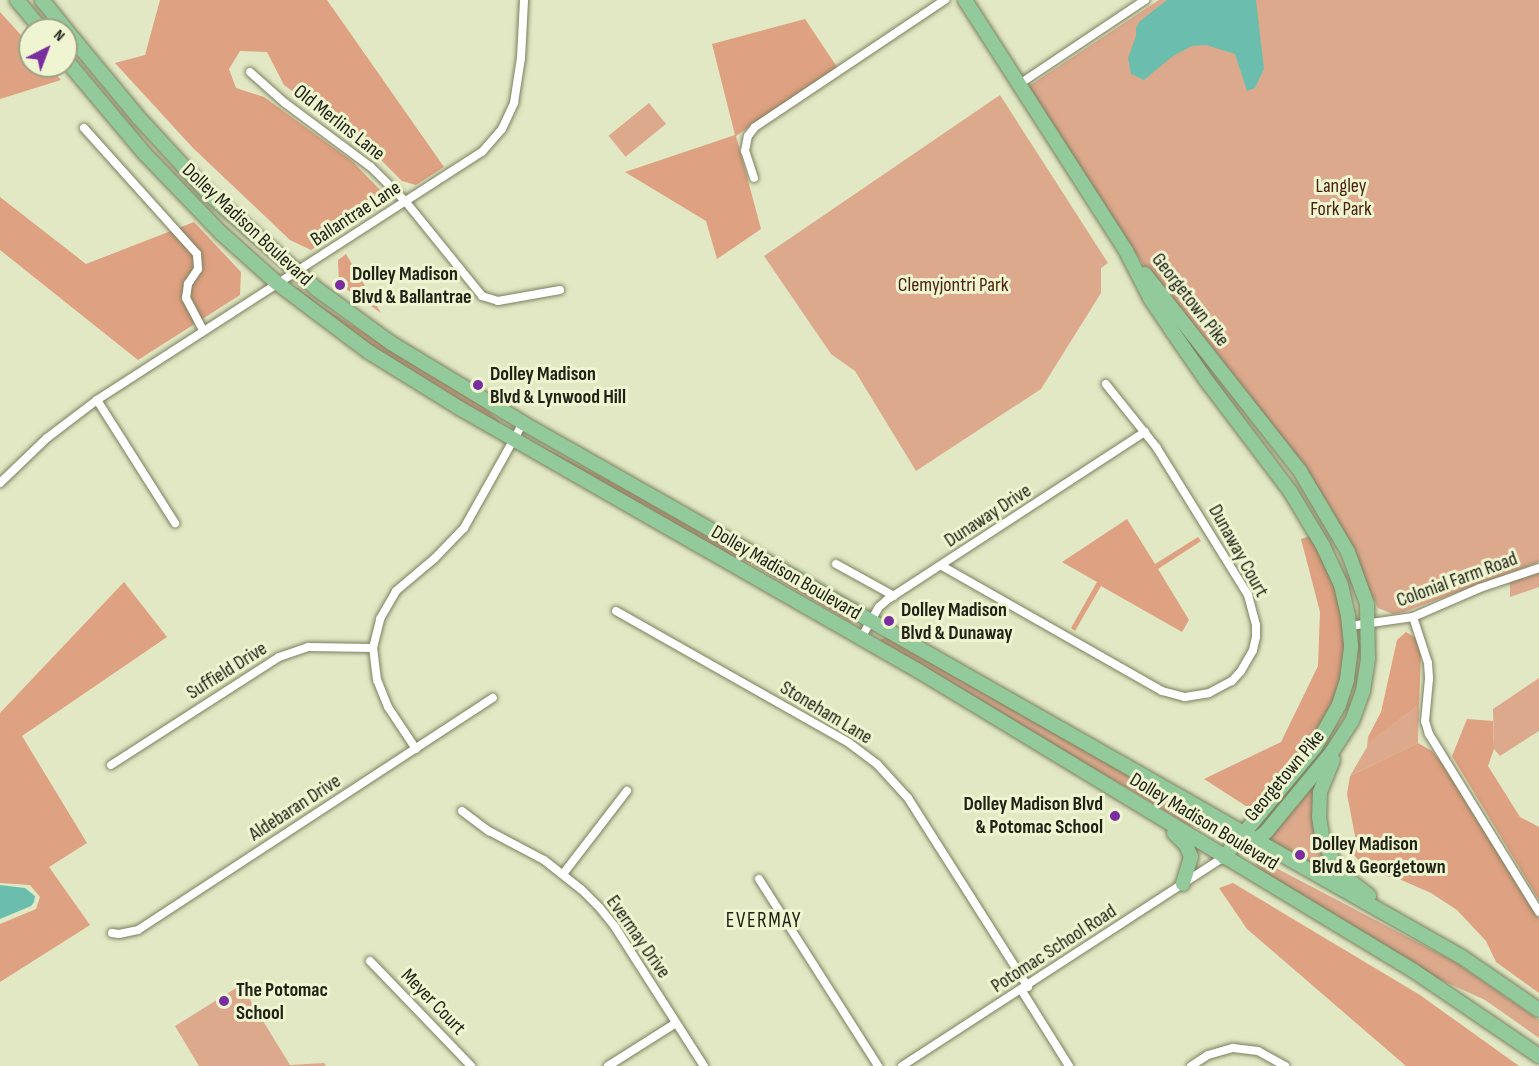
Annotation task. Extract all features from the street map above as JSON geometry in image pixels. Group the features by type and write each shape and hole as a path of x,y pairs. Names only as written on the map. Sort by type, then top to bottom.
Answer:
{"main road":[{"path":"17,0 32,18"},
{"name":"Dolley Madison Boulevard","path":"42,0 56,18"},
{"name":"Georgetown Pike","path":"965,0 1126,251 1262,420 1304,476 1354,563 1365,595 1369,625 1365,680 1360,702 1347,731 1249,838 1224,857"},
{"name":"Dolley Madison Boulevard","path":"78,44 183,168 239,223 296,272 391,344 523,423 1249,838 1432,940 1476,966 1539,1010"},
{"name":"Dolley Madison Boulevard","path":"78,74 157,168 221,233 277,283 369,352 514,440 861,638 1442,989 1539,1056"},
{"name":"Georgetown Pike","path":"1126,251 1150,298 1180,343 1283,481 1307,519 1337,575 1350,626 1351,647 1347,680 1333,719 1316,747 1249,838"},
{"path":"1347,731 1320,792 1320,825 1326,848 1335,867 1351,884 1432,940"},
{"path":"1157,817 1189,850 1191,864 1183,884"}],"street":[{"name":"Ballantrae Lane","path":"0,483 47,438 97,400 482,152 502,129 514,103 519,74 524,0"},
{"path":"754,178 745,151 748,136 755,127 945,0"},
{"path":"1018,85 1145,0"},
{"name":"Old Merlins Lane","path":"250,72 285,103 355,153 406,202 482,296 498,301 560,290"},
{"path":"84,128 193,246 197,254 198,269 188,284 186,298 203,330"},
{"name":"Dunaway Court","path":"942,566 1162,691 1185,697 1209,693 1221,688 1241,671 1253,650 1256,625 1252,604 1226,556 1145,432 1106,384"},
{"path":"97,400 175,524"},
{"path":"416,749 382,695 374,664 374,648 380,619 387,605 407,580 435,558 464,528 523,423"},
{"name":"Dunaway Drive","path":"861,638 879,607 894,596 1145,432"},
{"path":"836,564 894,596"},
{"name":"Colonial Farm Road","path":"1350,626 1413,617 1480,588 1539,568"},
{"name":"Stoneham Lane","path":"616,611 849,743 877,764 908,798 1025,989 1069,1066"},
{"path":"1413,617 1428,663 1425,721 1429,734 1539,912"},
{"name":"Suffield Drive","path":"111,765 279,657 309,646 374,648"},
{"name":"Aldebaran Drive","path":"112,933 138,930 493,698"},
{"path":"563,874 627,791"},
{"name":"Evermay Drive","path":"462,811 489,831 544,860 582,890 615,927 704,1066"},
{"name":"Potomac School Road","path":"902,1066 1025,989 1224,857"},
{"path":"759,879 878,1066"},
{"name":"Meyer Court","path":"370,961 471,1066"},
{"path":"608,1066 676,1023"},
{"path":"1191,1066 1208,1055 1233,1048 1258,1051 1285,1066"}],"green space":[{"name":"Langley Fork Park","path":"1159,0 1539,0 1539,562 1404,612 1393,614 1378,608 1329,505 1306,470 1159,288 1026,88"},
{"name":"Clemyjontri Park","path":"1000,95 1108,263 1101,268 1101,293 1041,389 916,471 855,371 831,354 764,256"},
{"path":"649,103 666,124 626,157 609,136"},
{"path":"298,288 321,306 483,406 499,421 499,425 400,367 294,289"},
{"path":"527,441 631,492 856,622 850,622 754,565 722,551"},
{"path":"1539,573 1539,587 1510,597 1510,582"},
{"path":"886,637 1188,810 1206,824 1208,832 1188,825 1126,787 1014,725 882,644 880,640"},
{"path":"1539,678 1539,731 1500,756 1494,749 1493,709"},
{"path":"1419,705 1418,743 1350,776 1367,747 1368,737 1371,741"},
{"path":"1326,765 1317,842 1334,876 1262,839"},
{"path":"1257,858 1455,962 1539,1020 1539,1038 1485,1000 1428,974 1264,876 1255,864"},
{"path":"241,985 290,1065 324,1063 326,1066 199,1066 175,1026"}],"shaded area":[{"path":"160,0 327,0 444,167 416,185 402,181 367,146 284,85 267,52 240,51 229,69 236,88 264,97 352,161 384,194 380,207 311,250 290,240 193,148 115,63 145,55"},
{"path":"0,12 18,32 18,78 59,78 61,80 0,99"},
{"path":"805,19 837,67 736,136 761,229 717,259 706,221 625,172 735,135 712,44"},
{"path":"0,197 86,264 194,222 241,272 240,295 138,360 0,250"},
{"path":"346,254 381,313 339,284 338,260"},
{"path":"1127,519 1155,564 1198,537 1201,541 1158,569 1189,620 1182,632 1101,586 1075,631 1071,628 1097,582 1062,562"},
{"path":"1310,536 1333,579 1344,615 1345,648 1341,683 1329,713 1313,739 1259,801 1249,808 1204,779 1281,742 1318,666 1320,612 1301,539"},
{"path":"124,582 167,637 22,736 87,843 49,867 90,925 0,982 0,924 36,909 40,897 30,885 0,883 0,713"},
{"path":"1406,632 1417,639 1421,653 1419,705 1370,742 1368,737 1381,712 1397,640"},
{"path":"1467,719 1493,721 1494,749 1488,766 1520,817 1539,827 1539,900 1452,756"},
{"path":"1418,743 1432,751 1446,768 1539,918 1539,993 1496,962 1486,941 1457,910 1431,893 1399,879 1369,872 1353,854 1355,836 1347,794 1350,776"},
{"path":"1233,883 1420,995 1519,1066 1406,1066 1247,929 1219,888"}],"water":[{"path":"1167,0 1256,0 1264,69 1255,88 1247,91 1235,54 1206,45 1192,46 1173,56 1144,80 1131,74 1128,58 1136,36 1136,28 1140,21"},
{"path":"0,885 25,888 35,896 34,902 31,906 0,919"}],"place":[{"name":"Dolley Madison Blvd & Ballantrae","path":"340,285"},
{"name":"Dolley Madison Blvd & Lynwood Hill","path":"478,385"},
{"name":"Dolley Madison Blvd & Dunaway","path":"889,621"},
{"name":"Dolley Madison Blvd & Potomac School","path":"1115,816"},
{"name":"Dolley Madison Blvd & Georgetown","path":"1300,855"},
{"name":"The Potomac School","path":"224,1001"}],"district":[{"name":"EVERMAY","path":"764,921"}]}
